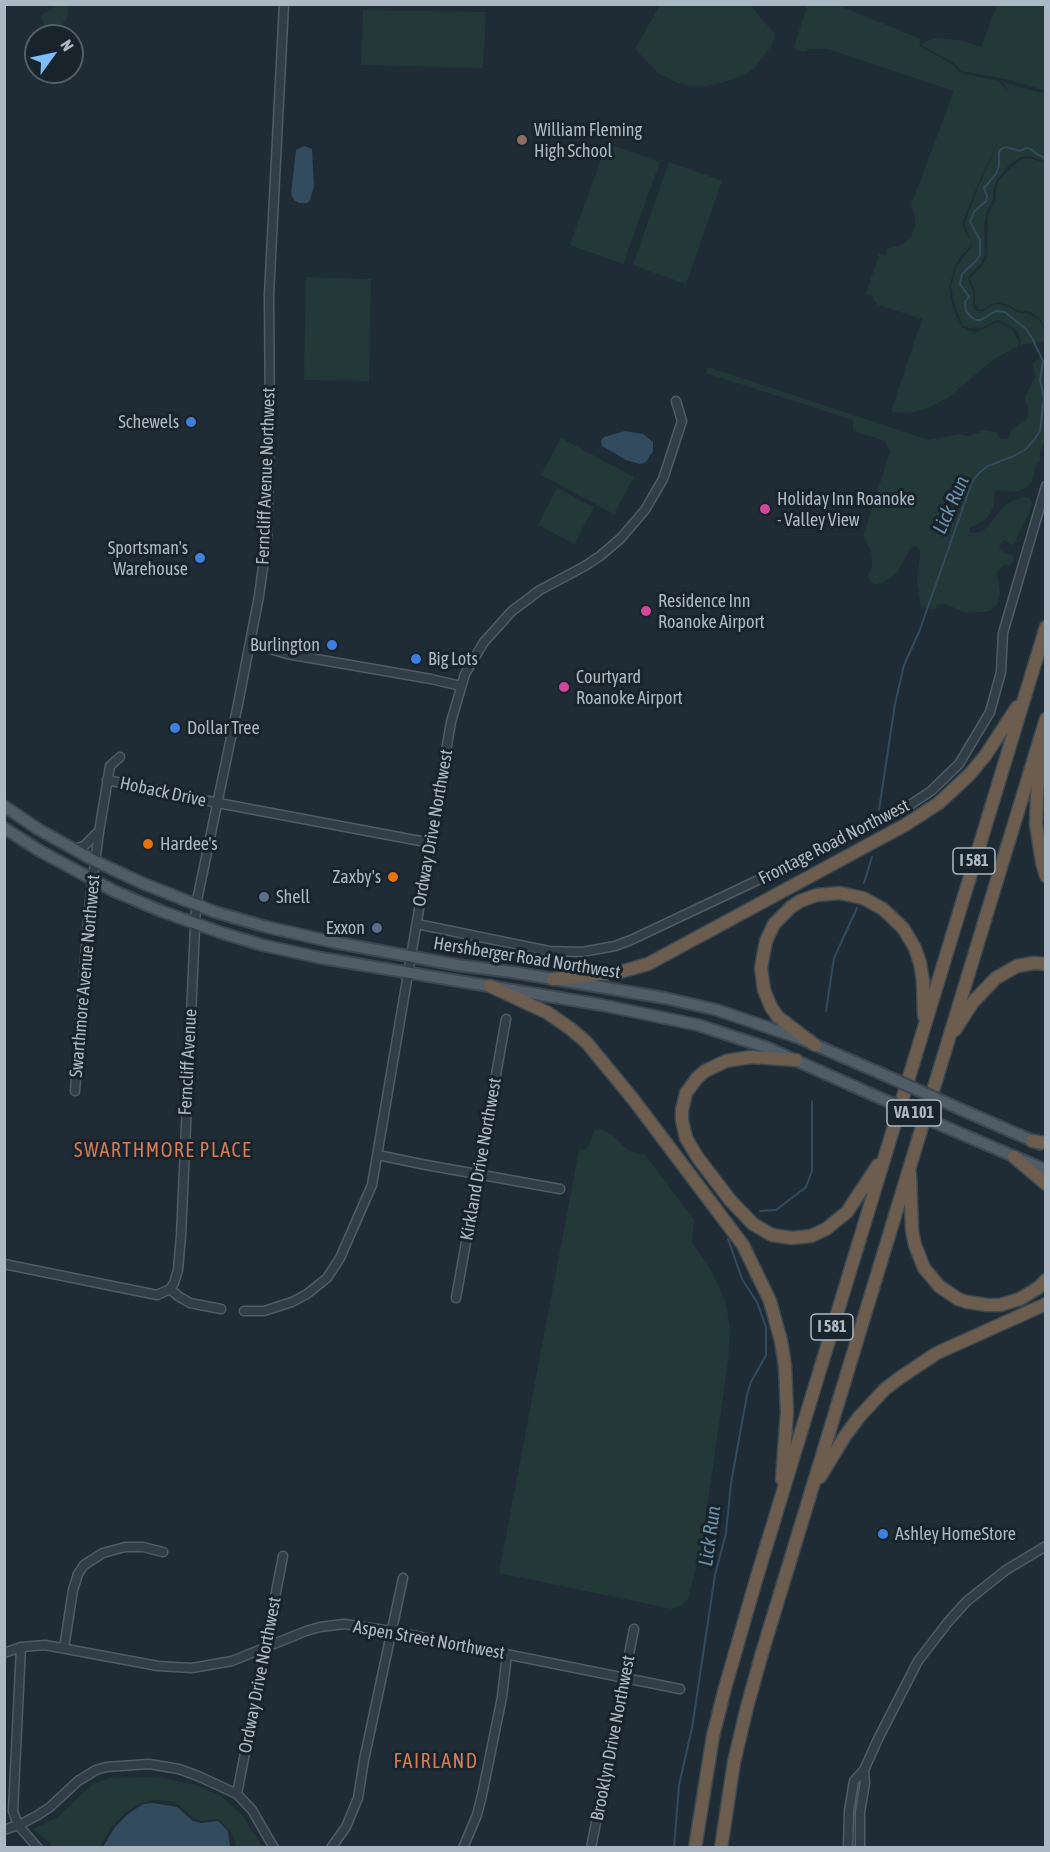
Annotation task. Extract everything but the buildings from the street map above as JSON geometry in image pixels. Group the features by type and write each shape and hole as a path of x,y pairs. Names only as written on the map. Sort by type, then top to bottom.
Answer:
{"highway":[{"name":"I 581","path":"695,1848 706,1769 725,1688 1046,627"},
{"path":"553,979 620,972 648,964 914,820 939,803 970,774 985,756 1024,696"},
{"name":"I 581","path":"721,1848 734,1762 747,1707 1044,724"},
{"path":"1044,724 1036,796 1036,824 1046,876"},
{"path":"815,1045 778,1017 771,1008 764,990 761,968 766,941 774,924 790,907 817,895 840,893 863,898 883,909 903,928 915,948 920,963 925,1026"},
{"path":"947,1041 973,1002 996,978 1017,966 1034,963 1046,964"},
{"path":"490,986 548,1013 587,1043 729,1225 750,1258 776,1319 785,1366 787,1412 780,1504"},
{"path":"796,1060 751,1057 726,1061 697,1078 684,1100 682,1120 691,1148 746,1218 761,1230 781,1237 802,1238 818,1234 847,1212 886,1151"},
{"path":"1032,1141 1046,1145"},
{"path":"1014,1157 1046,1184"},
{"path":"910,1163 912,1231 915,1245 924,1268 939,1286 967,1302 993,1305 1020,1299 1046,1280"},
{"path":"809,1496 845,1436 885,1389 938,1353 1046,1304"}],"main road":[{"name":"Hershberger Road Northwest","path":"4,806 38,829 95,861 142,883 223,915 290,933 411,956 666,998 717,1010 799,1038 1032,1141"},
{"name":"Hershberger Road Northwest","path":"4,828 40,852 93,880 195,924 271,947 321,958 676,1019 736,1036 1046,1170"}],"street":[{"name":"Ferncliff Avenue Northwest","path":"194,941 196,905 264,564 270,426 269,295 284,4"},
{"name":"Ordway Drive Northwest","path":"244,1311 264,1311 292,1302 307,1294 327,1278 340,1258 367,1200 378,1155 451,722 461,686 475,656 484,642 512,611 540,590 600,556 620,539 645,510 663,479 682,421 676,401"},
{"name":"Frontage Road Northwest","path":"417,924 549,951 582,952 615,946 866,828 931,791 959,764 990,712 1001,672 1003,633 1046,486"},
{"path":"250,643 287,654 461,686"},
{"path":"107,780 110,766 120,757"},
{"name":"Hoback Drive","path":"107,780 431,843"},
{"name":"Swarthmore Avenue Northwest","path":"75,1091 93,880 107,780"},
{"path":"74,849 84,846 99,832"},
{"name":"Ferncliff Avenue","path":"170,1288 178,1270 181,1236 194,941"},
{"name":"Kirkland Drive Northwest","path":"456,1298 506,1019"},
{"path":"378,1155 560,1189"},
{"path":"4,1264 152,1294 170,1288 190,1303 221,1309"},
{"path":"848,1848 849,1811 856,1778 864,1770 918,1661 967,1601 985,1585 1046,1546"},
{"path":"64,1648 73,1590 78,1574 84,1566 103,1553 125,1547 143,1547 163,1552"},
{"name":"Ordway Drive Northwest","path":"237,1794 283,1556"},
{"path":"331,1848 346,1827 358,1798 403,1578"},
{"name":"Aspen Street Northwest","path":"4,1653 21,1647 45,1645 158,1666 182,1668 217,1665 232,1661 306,1631 344,1624 391,1631 680,1689"},
{"name":"Brooklyn Drive Northwest","path":"591,1848 634,1629"},
{"path":"21,1647 13,1811 18,1825 38,1848"},
{"path":"463,1848 477,1815 482,1795 502,1697 507,1654"},
{"path":"4,1830 50,1807 87,1774 106,1767 149,1764 172,1767 237,1794 252,1810 274,1848"},
{"path":"860,1848 860,1812 866,1783 864,1770"}],"green space":[{"path":"50,5 69,5 67,19 62,24 44,24 41,16 56,7"},
{"path":"660,5 750,5 775,34 772,45 754,69 738,77 706,86 678,83 658,73 635,49"},
{"path":"807,5 837,5 921,39 919,46 951,63 960,73 998,81 1009,92 1002,82 1045,94 1045,161 1030,156 1021,157 1008,166 997,180 984,225 985,255 968,279 973,291 975,310 982,312 992,305 999,304 1016,312 1030,314 1040,321 1045,332 1045,341 1020,345 1021,340 1013,327 998,320 984,327 969,328 963,325 955,307 951,286 956,268 971,249 972,244 964,224 1001,136 979,182 962,224 971,242 970,247 955,267 949,287 953,308 962,327 977,332 997,322 1013,330 1019,342 1017,346 993,360 950,396 931,407 911,413 891,412 922,319 876,304 873,301 874,297 866,294 879,254 886,256 887,249 904,244 911,237 915,227 915,216 911,205 954,91 828,49 810,49 803,52 794,48"},
{"path":"997,5 1042,5 1046,16 1045,91 1011,80 962,71 951,61 921,45 937,38 959,40 981,47"},
{"path":"363,10 486,12 483,68 361,65"},
{"path":"607,143 660,162 623,264 570,245"},
{"path":"1029,158 1045,163 1045,328 1041,320 1031,312 1017,310 1000,302 979,310 975,304 975,291 970,280 987,257 988,215 996,199 999,180 1022,159"},
{"path":"669,162 722,181 686,284 633,265"},
{"path":"306,277 371,279 369,381 304,380"},
{"path":"1045,358 1045,441 1032,482 1024,489 1015,492 997,490 990,514 983,521 969,528 969,531 977,533 985,529 1003,507 1012,501 1025,497 1030,498 1032,502 1030,511 1014,544 1004,540 999,546 1001,551 1012,555 1014,560 997,571 1000,594 998,603 990,611 967,613 945,604 937,605 934,610 921,607 917,582 920,555 918,547 910,549 899,570 883,582 875,585 868,576 872,566 872,557 870,548 863,537 890,451 885,441 853,431 853,420 706,373 708,367 929,440 959,434 968,436 986,430 996,432 1001,439 1009,438 1011,430 1028,418 1025,397 1035,377 1033,364 1036,360"},
{"path":"561,438 634,477 614,514 541,475"},
{"path":"557,488 594,507 574,544 538,525"},
{"path":"600,1129 613,1135 624,1147 645,1155 694,1220 692,1242 711,1271 726,1303 730,1329 728,1362 702,1543 687,1601 680,1607 672,1609 499,1573 579,1150 584,1150 589,1146 594,1130"},
{"path":"160,1777 196,1785 221,1796 241,1814 263,1847 237,1847 230,1830 218,1819 201,1821 170,1801 154,1800 141,1803 125,1813 112,1826 100,1847 54,1847 33,1829 58,1817 93,1784 110,1778"}],"water":[{"path":"304,146 312,149 314,186 310,200 307,203 299,203 291,194 296,150"},
{"path":"625,431 643,434 653,442 653,451 646,462 640,464 626,460 602,446 601,440 604,437"},
{"path":"153,1803 177,1807 193,1821 201,1823 218,1821 228,1831 230,1847 103,1847 115,1827 127,1815 143,1804"}],"waterway":[{"name":"Lick Run","path":"879,810 895,704 904,665 919,632 972,482 988,466 1026,449 1040,431 1044,397 1040,380 1043,361 1032,338 1026,329 1005,312 996,311 981,320 971,317 966,311 965,302 969,297 960,284 962,274 980,255 980,240 970,222 974,212 986,201 984,188 996,174 1001,149 1006,147 1020,151 1026,148 1046,158"},
{"name":"Lick Run","path":"864,883 872,857"},
{"name":"Lick Run","path":"826,1011 834,958 857,908"},
{"name":"Lick Run","path":"760,1211 776,1210 806,1187 812,1171 812,1101"},
{"name":"Lick Run","path":"674,1848 679,1785 692,1728 715,1575 726,1533 731,1483 747,1395 751,1382 766,1355 766,1327 757,1302 742,1279 728,1239"}],"place":[{"name":"William Fleming High School","path":"522,140"},
{"name":"Schewels","path":"191,422"},
{"name":"Holiday Inn Roanoke - Valley View","path":"765,509"},
{"name":"Sportsman's Warehouse","path":"200,558"},
{"name":"Residence Inn Roanoke Airport","path":"646,611"},
{"name":"Burlington","path":"332,645"},
{"name":"Big Lots","path":"416,659"},
{"name":"Courtyard Roanoke Airport","path":"564,687"},
{"name":"Dollar Tree","path":"175,728"},
{"name":"Hardee's","path":"148,844"},
{"name":"Zaxby's","path":"393,877"},
{"name":"Shell","path":"264,897"},
{"name":"Exxon","path":"377,928"},
{"name":"Ashley HomeStore","path":"883,1534"}],"district":[{"name":"SWARTHMORE PLACE","path":"163,1151"},
{"name":"FAIRLAND","path":"436,1762"}]}
